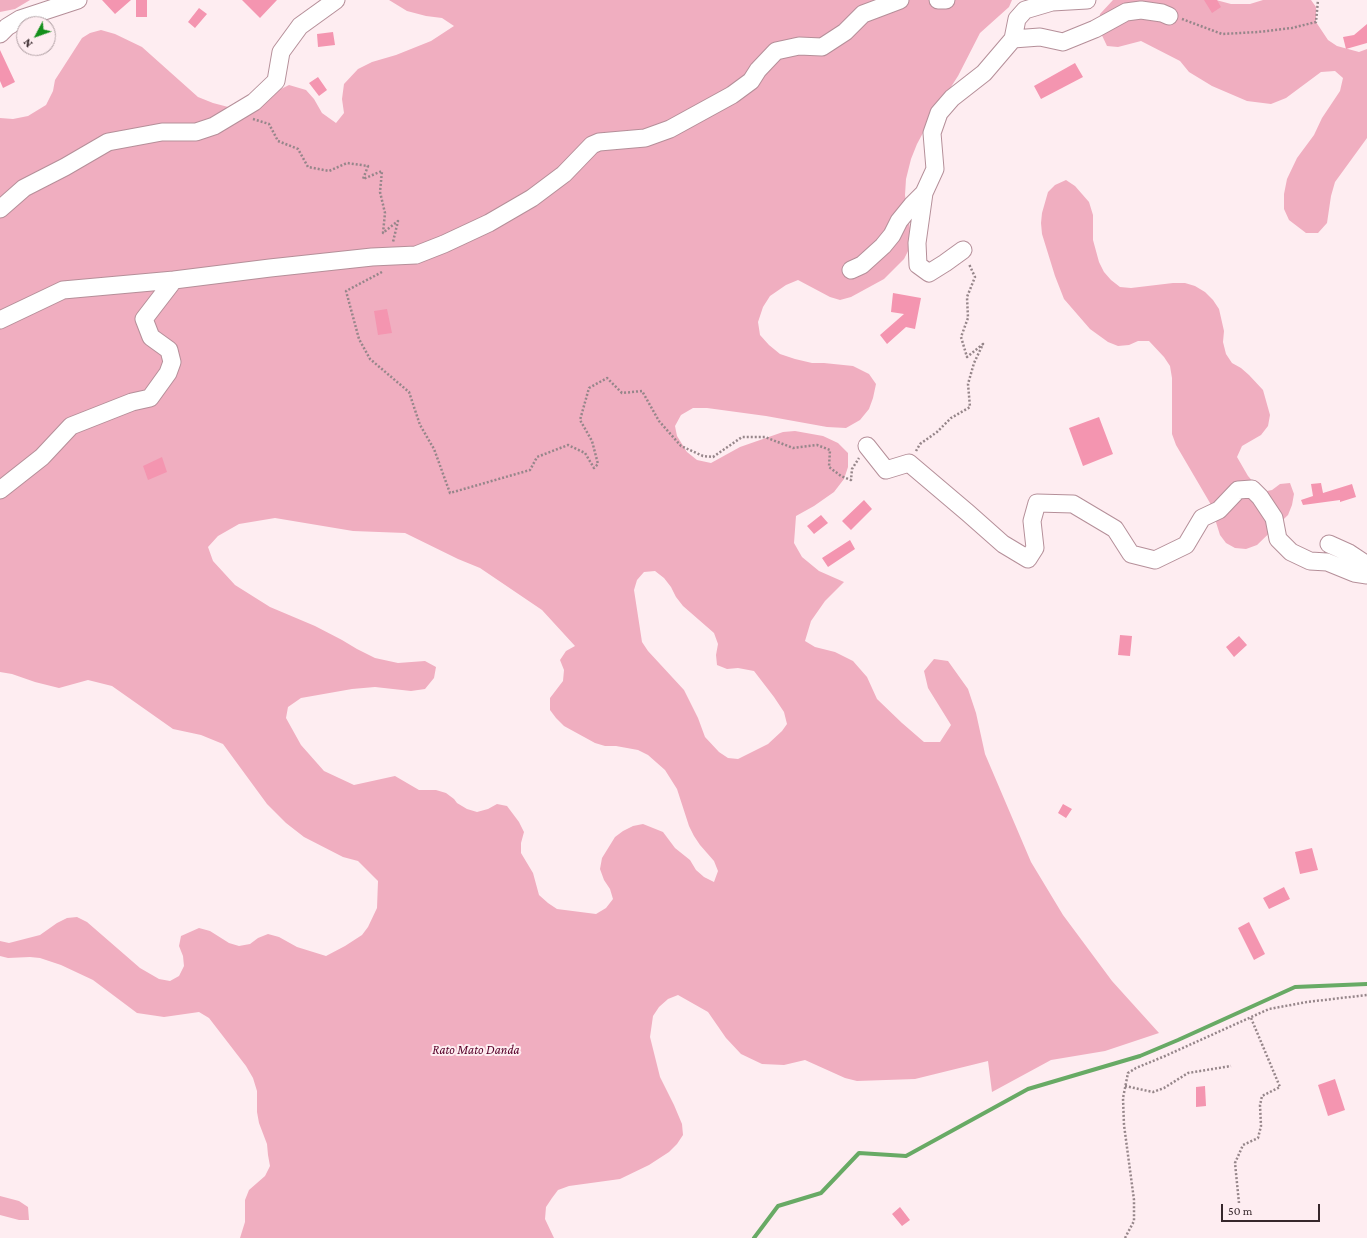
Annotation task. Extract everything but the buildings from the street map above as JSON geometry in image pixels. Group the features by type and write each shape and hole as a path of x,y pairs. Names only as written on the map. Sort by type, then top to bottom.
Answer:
{"street":[{"path":"0,34 7,27 20,19 78,0"},
{"path":"0,208 24,188 65,167 108,142 162,132 196,132 214,126 254,102 276,81 281,52 300,26 336,0"},
{"path":"0,320 63,290 174,280 372,257 389,262 416,255 489,223 532,198 564,174 592,145 599,142 645,138 670,129 732,95 751,81 758,70 776,51 799,46 822,47 845,32 863,14 900,0"},
{"path":"938,0 946,0"},
{"path":"963,250 929,273 918,265 917,243 924,193 934,169 932,133 939,113 952,98 984,72 1013,39 1017,19 1025,10 1052,2 1087,0"},
{"path":"1013,39 1040,37 1063,42 1096,28 1126,12 1141,10 1168,16"},
{"path":"851,270 862,265 883,246 912,204 924,193"},
{"path":"0,490 42,457 71,426 132,402 150,398 168,373 172,362 169,350 151,337 144,318 174,280"},
{"path":"867,446 886,470 909,463 1003,544 1028,559 1035,548 1032,521 1036,503 1073,504 1115,529 1131,554 1155,560 1186,545 1202,518 1219,510 1238,490 1252,489 1260,497 1274,518 1278,539 1291,552 1310,561 1327,562 1354,573 1367,575"},
{"path":"1329,544 1349,553 1367,565"}],"path":[{"path":"1168,16 1187,21 1222,34 1258,32 1292,28 1316,22 1318,0"},
{"path":"250,118 269,124 278,141 298,150 308,167 329,171 347,163 368,166 363,179 382,171 380,192 385,213 383,233 398,221 389,262 346,291 359,339 370,359 409,392 420,424 434,449 450,493 530,470 537,457 568,445 586,453 594,468 598,464 592,441 580,420 589,388 608,378 622,393 642,391 659,421 681,446 703,456 713,457 742,437 765,437 793,448 817,445 830,450 829,467 841,476 851,480 852,468 867,446"},
{"path":"909,463 920,444 937,432 951,418 970,407 968,384 974,363 983,344 967,357 961,337 968,318 967,297 975,277 963,250"},
{"path":"1124,1238 1134,1221 1134,1200 1124,1125 1123,1098 1128,1073 1136,1068 1269,1009 1307,1002 1367,995"},
{"path":"1239,1203 1235,1163 1243,1144 1258,1138 1261,1126 1260,1105 1262,1096 1280,1087 1251,1018"},
{"path":"1125,1086 1153,1092 1164,1088 1188,1074 1231,1066"}],"green space":[{"path":"0,0 30,0 15,9 0,12"},
{"name":"Rato Mato Danda","path":"389,0 1012,0 1009,7 980,33 958,76 931,118 917,144 911,159 906,179 905,195 910,229 910,247 904,259 884,279 851,297 840,300 830,297 798,280 786,285 770,296 763,307 758,322 760,335 780,354 812,363 853,366 869,374 876,384 869,409 860,420 846,428 827,427 766,416 707,408 693,408 681,415 675,426 677,436 687,452 697,460 711,463 740,447 783,432 795,431 823,436 838,443 848,453 848,467 844,479 834,492 796,516 794,543 802,557 819,571 844,582 825,601 811,621 805,641 815,647 835,652 853,661 867,677 877,699 924,742 940,742 951,725 928,688 924,671 934,659 948,661 968,689 976,713 985,754 1031,862 1063,915 1112,981 1159,1033 1105,1051 1051,1060 992,1092 988,1061 915,1079 857,1081 845,1078 805,1060 784,1065 762,1064 741,1054 726,1038 708,1012 678,995 668,999 659,1007 653,1016 650,1037 660,1077 682,1124 683,1135 669,1152 649,1165 620,1179 569,1186 558,1190 546,1207 545,1219 554,1238 240,1238 245,1222 245,1200 249,1190 265,1176 270,1166 267,1144 259,1123 257,1112 257,1091 253,1078 246,1066 209,1018 199,1012 164,1017 137,1013 93,980 61,965 40,958 8,958 0,956 0,941 9,943 40,935 67,918 77,917 87,922 140,968 159,979 170,981 179,976 184,966 183,956 179,946 181,936 199,928 210,931 229,943 239,946 250,944 258,938 268,934 279,937 297,947 326,956 362,935 368,927 377,908 378,881 358,861 343,857 304,837 286,823 267,804 223,744 201,735 173,729 112,686 88,680 59,688 12,674 0,672 0,118 13,119 28,116 46,105 53,91 55,80 82,38 90,33 101,30 115,34 142,47 198,97 213,103 232,108 245,107 289,85 306,90 314,99 322,113 336,123 344,113 342,99 344,84 358,69 372,62 396,55 431,41 454,26 442,18 407,11","holes":["275,518 353,531 405,533 480,568 542,610 575,646 566,651 560,660 564,670 563,681 550,698 550,710 564,726 595,743 605,746 616,746 638,750 648,755 665,770 677,789 689,826 694,836 714,861 718,871 714,882 704,877 696,870 690,860 675,848 663,832 643,824 633,826 615,837 602,858 600,869 604,880 610,889 613,899 606,908 596,914 557,909 539,895 533,873 521,853 521,843 524,832 519,822 507,806 497,804 488,809 477,812 467,809 457,803 446,793 436,790 419,790 395,776 354,785 324,771 301,745 286,718 288,707 301,698 352,689 375,687 411,691 425,689 434,678 436,667 425,661 398,663 375,658 315,626 270,607 235,585 213,561 208,547 218,536 239,524","655,571 664,578 683,606 714,633 718,644 716,655 717,665 727,669 738,668 754,671 784,712 787,724 768,744 738,759 728,758 719,752 705,737 698,718 684,690 648,651 642,642 634,590 637,580 644,572"]},
{"path":"1113,0 1216,0 1231,4 1250,4 1263,0 1311,0 1316,7 1316,22 1328,40 1337,46 1359,52 1367,49 1367,138 1335,182 1331,196 1327,223 1318,233 1306,233 1289,220 1284,209 1284,194 1287,179 1297,158 1314,135 1322,118 1340,91 1343,78 1335,71 1321,72 1286,98 1271,104 1247,101 1212,86 1189,72 1180,61 1141,41 1118,47 1107,46 1098,27 1100,14"},
{"path":"1066,180 1075,186 1089,202 1093,215 1093,240 1099,262 1104,272 1111,280 1120,287 1131,288 1185,283 1195,286 1205,292 1219,309 1224,331 1223,342 1226,354 1232,363 1241,368 1263,390 1270,415 1268,426 1261,435 1242,446 1237,457 1248,476 1262,492 1272,490 1280,484 1290,483 1294,494 1288,515 1257,545 1246,549 1235,548 1226,543 1220,535 1210,503 1176,445 1172,434 1172,378 1170,366 1164,357 1149,341 1138,341 1129,345 1118,346 1108,342 1090,329 1064,299 1042,234 1041,223 1042,213 1048,192 1055,185"},
{"path":"0,1196 19,1201 28,1207 29,1220 19,1220 0,1215"}],"waterway":[{"path":"754,1238 778,1206 821,1193 859,1153 906,1156 1028,1089 1140,1056 1295,987 1367,984"}]}
